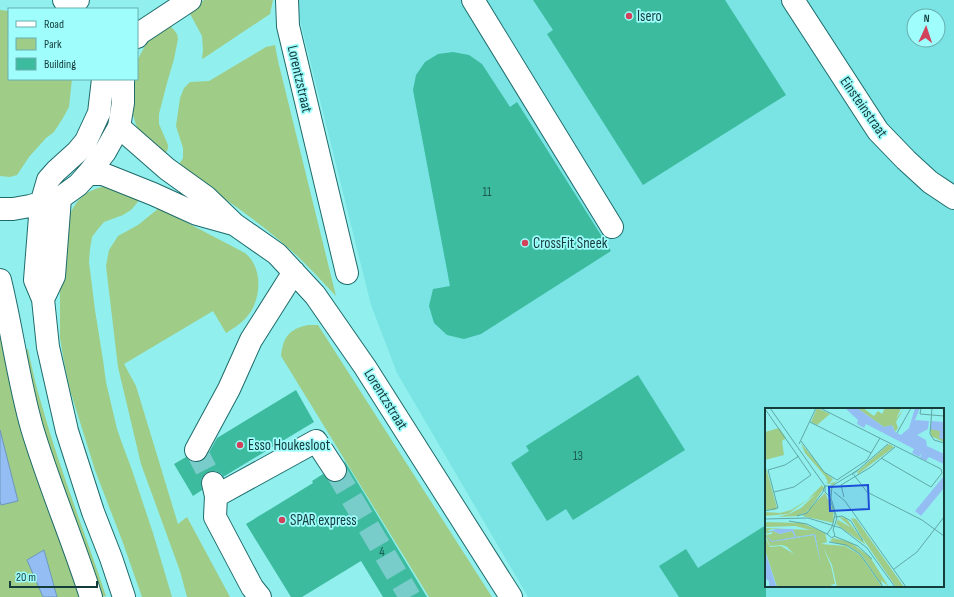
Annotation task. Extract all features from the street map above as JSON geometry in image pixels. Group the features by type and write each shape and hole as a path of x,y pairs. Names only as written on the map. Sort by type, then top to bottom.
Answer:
{"street":[{"path":"64,0 78,0"},
{"path":"138,36 190,0"},
{"name":"Lorentzstraat","path":"287,0 288,26 347,273"},
{"path":"473,0 612,227"},
{"name":"Einsteinstraat","path":"793,0 878,131 930,182 954,198"},
{"path":"103,80 99,113 86,141 77,152 48,180 51,201 35,280 43,299 48,346 67,431 93,512 112,558 124,597"},
{"path":"0,209 13,209 51,201 78,185 105,152 119,127 123,103 123,80"},
{"name":"Lorentzstraat","path":"99,113 108,121 119,127 166,169 206,197 234,224 277,254 315,295 366,367 511,597"},
{"name":"Lorentzstraat","path":"88,174 103,174 197,214 234,224"},
{"path":"196,450 229,389 251,340 294,272"},
{"path":"0,280 21,384 32,427 91,597"},
{"path":"260,597 252,587 215,517 215,489 316,441 335,470"}],"shaded area":[{"path":"295,0 954,0 954,597 528,597 397,373 371,305"},
{"path":"0,430 18,501 1,505 0,501"},
{"path":"44,550 57,597 43,597 27,560"}],"green space":[{"path":"204,0 273,0 270,14 202,59 202,36 188,10"},
{"path":"0,10 8,11 8,80 72,80 69,107 54,132 46,138 29,157 17,175 10,177 0,176"},
{"path":"167,22 177,34 178,39 159,114 159,124 168,145 165,156 143,138 136,125 133,115 134,80 138,80 138,59 149,38"},
{"path":"275,45 336,296 302,260 267,230 178,166 183,158 183,148 176,126 180,98 184,88 190,82 209,81 266,47"},
{"path":"105,186 142,197 131,210 123,215 104,222 98,229 92,237 89,262 106,382 117,429 153,533 172,597 142,597 95,470 70,390 60,338 60,288 68,219 74,206 82,197 92,190"},
{"path":"159,208 245,253 256,268 258,277 257,296 254,305 250,313 240,324 226,333 213,311 124,364 136,386 178,524 187,517 230,597 187,597 180,571 141,464 118,367 106,266 109,250 118,236 138,225"},
{"path":"0,324 81,597 57,597 44,551 27,560 43,597 0,597 0,501 1,505 2,439 0,430"},
{"path":"308,325 318,325 492,597 429,597 281,356 283,344 288,335 296,329"},
{"path":"28,349 36,385 49,430 106,596 101,597 42,428 24,350"}],"building":[{"path":"533,0 725,0 786,95 643,185 547,34 553,30"},
{"path":"453,52 469,55 482,64 510,107 517,102 611,251 481,334 464,339 447,335 434,323 429,306 433,289 450,286 413,90 416,75 425,62 438,54"},
{"path":"638,375 685,450 573,520 566,509 547,521 511,463 529,451 526,446"},
{"path":"296,390 314,422 223,477 222,474 216,471 211,471 205,474 201,480 202,490 193,496 174,464 186,457 190,461 202,461 207,456 217,438"},
{"path":"344,460 427,597 383,597 361,561 302,597 291,597 246,524 313,483 312,481 323,474 330,481 342,481 346,476 347,470"},
{"path":"765,526 766,597 679,597 659,566 686,549 698,568"}],"tunnel":[{"path":"196,450 213,483"},
{"path":"335,470 410,597"}],"place":[{"name":"Isero","path":"629,16"},
{"name":"CrossFit Sneek","path":"525,243"},
{"name":"Esso Houkesloot","path":"240,445"},
{"name":"SPAR express","path":"282,520"}]}
